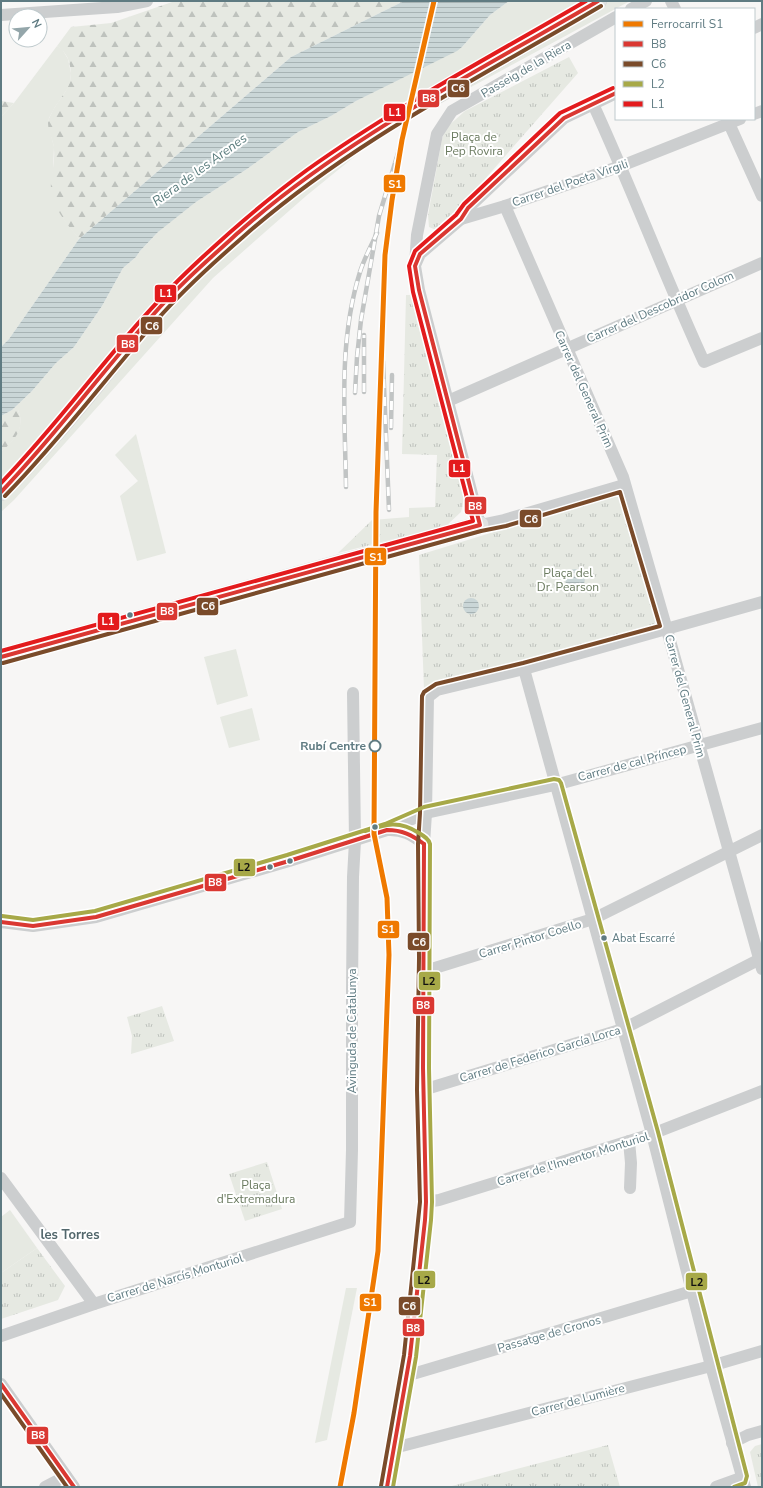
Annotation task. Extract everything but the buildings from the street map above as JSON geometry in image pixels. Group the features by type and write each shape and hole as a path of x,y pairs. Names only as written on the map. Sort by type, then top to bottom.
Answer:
{"main road":[{"path":"430,99 598,1"},
{"path":"1,492 73,412 154,314 205,263 240,230 302,181 348,148 398,117"},
{"path":"1,657 480,525"}],"street":[{"path":"1,15 118,7 147,1"},
{"path":"632,8 646,1"},
{"name":"Passeig de la Riera","path":"480,525 419,290 415,266 417,235 437,134 452,111 615,18"},
{"path":"461,219 468,208 564,118 615,93"},
{"path":"593,104 621,166 676,300 704,362 762,338"},
{"path":"732,120 762,196"},
{"name":"Carrer del Poeta Virgili","path":"415,266 420,254 461,219 505,206 621,166 732,120"},
{"name":"Carrer del General Prim","path":"505,206 623,477 624,485 667,630 761,962"},
{"name":"Carrer del Descobridor Colom","path":"448,400 762,263"},
{"path":"480,525 504,520 624,485"},
{"path":"387,1487 406,1376 415,1311 426,1202 423,1090 425,971 424,844 428,697 437,690 524,669 667,630 762,602"},
{"path":"524,669 652,1134 711,1366 743,1482 716,1487"},
{"name":"Avinguda de Catalunya","path":"350,1222 352,1150 353,877 355,841 353,694"},
{"name":"Carrer de cal Príncep","path":"1,922 33,926 96,917 355,841 387,830 426,813 555,785 762,728"},
{"path":"387,830 396,830 409,833 424,844"},
{"name":"Carrer Pintor Coello","path":"425,971 593,919 762,835"},
{"name":"Carrer de Federico García Lorca","path":"423,1090 623,1029 761,962"},
{"name":"Carrer de l'Inventor Monturiol","path":"426,1202 439,1200 652,1134 762,1091"},
{"path":"629,1141 631,1163 630,1188"},
{"path":"1,1178 94,1304"},
{"name":"Carrer de Narcís Monturiol","path":"1,1336 94,1304 350,1222"},
{"name":"Passatge de Cronos","path":"406,1376 692,1292"},
{"name":"Carrer de Lumière","path":"394,1448 711,1366 762,1351"},
{"path":"1,1384 74,1487"},
{"path":"732,1444 748,1435 762,1431"},
{"path":"44,1487 66,1476"}],"green space":[{"path":"175,1 404,1 291,57 79,239 60,213 51,191 54,147 48,122 56,105 67,89 71,77 71,70 67,57 57,46 71,27 111,23"},
{"path":"509,1 630,1 434,107 386,131 306,196 213,278 14,500 1,512 1,452 14,439 20,423 18,410 12,410 32,391 56,363 74,347 102,306 123,268 136,257 162,228 196,202 247,169 298,132 462,47 490,15"},
{"path":"57,46 62,49 68,59 71,73 70,85 55,107 48,123 54,147 52,193 63,218 79,239 9,339 1,347 1,117 14,103"},
{"name":"Plaça de Pep Rovira","path":"569,57 578,73 443,227 436,230 429,227 428,215 442,139 446,128 465,111"},
{"path":"1,101 14,103 1,117"},
{"path":"406,295 414,295 464,500 461,512 446,526 338,553 372,520 409,517 409,508 435,507 437,455 402,454"},
{"path":"12,410 18,410 21,423 20,428 14,439 1,452 1,416"},
{"path":"136,434 166,553 137,561 120,496 138,481 115,455"},
{"name":"Plaça del Dr. Pearson","path":"618,494 657,626 424,690 419,555"},
{"path":"236,649 248,696 217,705 204,657"},
{"path":"252,708 260,740 229,748 220,717"},
{"path":"162,1006 174,1041 131,1054 132,1036 127,1017"},
{"name":"Plaça d'Extremadura","path":"267,1162 282,1209 245,1221 229,1174"},
{"path":"10,1210 37,1248 1,1273 1,1217"},
{"path":"37,1248 65,1286 58,1300 1,1319 1,1273"},
{"path":"346,1288 357,1288 327,1440 315,1443"},
{"path":"762,1444 762,1487 758,1487 750,1452 755,1446"},
{"path":"608,1445 620,1487 448,1487"}],"water":[{"name":"Riera de les Arenes","path":"404,1 509,1 490,15 457,51 356,101 331,116 298,132 247,169 196,202 158,232 136,257 123,268 102,306 74,347 56,363 32,391 12,410 1,416 1,347 9,339 79,239 291,57"},
{"path":"575,569 582,572 585,579 582,586 575,589 568,586 565,579 568,572"},
{"path":"468,598 474,598 479,603 477,612 474,614 468,614 463,609 463,603"}],"tunnel":[{"path":"399,117 430,99"}],"railway":[{"path":"355,393 361,320 379,216 402,140"},
{"path":"346,487 344,379 348,325 360,272 377,233"},
{"path":"364,335 364,392"},
{"path":"383,361 389,510"},
{"path":"391,428 392,375"}],"rail line":[{"name":"S1","path":"340,1487 354,1413 378,1251 389,955 387,898 374,834 376,512 385,255 402,140 434,1"}],"transit line":[{"name":"L1","path":"1,483 26,457 118,346 166,292 233,229 262,205 307,170 374,125 444,82 586,1"},
{"name":"B8","path":"1,492 40,449 162,305 216,252 280,198 367,136 598,1"},
{"name":"C6","path":"5,496 44,454 176,299 220,257 284,203 327,171 416,113 601,6"},
{"name":"L1","path":"1,651 473,521 413,292 409,266 415,251 456,215 464,204 560,113 613,88"},
{"name":"B8","path":"1,657 480,525 419,290 415,266 420,254 461,219 468,208 564,118 615,93"},
{"name":"C6","path":"3,663 481,531 506,526 620,492 660,626 523,663 436,684 424,692 422,696 418,844 419,958 417,1090 420,1202 404,1355 381,1486"},
{"name":"L2","path":"2,916 33,920 95,911 287,855 385,824 424,807 554,779 559,780 658,1132 747,1476 745,1483 734,1487"},
{"name":"L2","path":"365,831 392,824 405,826 421,834 430,844 429,1068 432,1202 431,1220 416,1357 393,1487"},
{"name":"B8","path":"1,922 33,926 96,917 289,861 387,830 407,834 424,844"},
{"name":"B8","path":"387,1487 410,1356 425,1220 426,1202 423,1068 424,844"},
{"name":"B8","path":"1,1384 74,1487"},
{"name":"C6","path":"1,1394 67,1487"}],"place":[{"name":"Rubí Centre","path":"375,746"},
{"name":"Abat Escarré","path":"604,938"}],"district":[{"name":"les Torres","path":"70,1234"}]}
